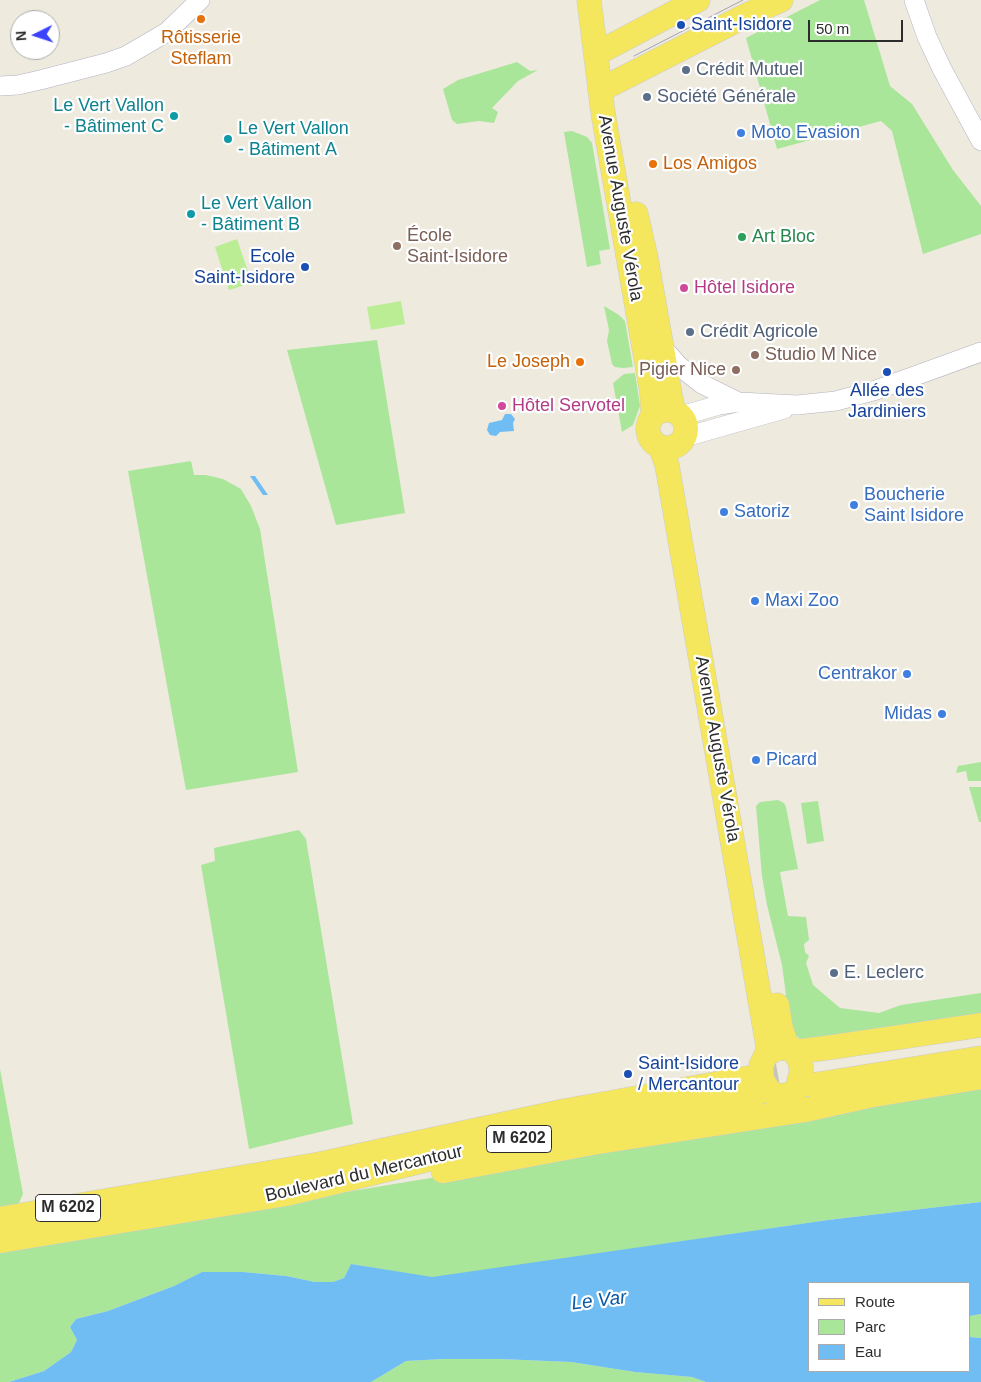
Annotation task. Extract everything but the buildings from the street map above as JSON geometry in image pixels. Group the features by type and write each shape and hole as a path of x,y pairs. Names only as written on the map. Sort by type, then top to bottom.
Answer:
{"main road":[{"name":"Avenue Auguste Vérola","path":"589,0 602,51"},
{"name":"Avenue Auguste Vérola","path":"600,0 602,51 607,87 646,258 662,347 672,429 667,465 770,1064"},
{"path":"602,51 698,0"},
{"path":"607,87 781,0"},
{"name":"Avenue Auguste Vérola","path":"607,87 603,113 652,393 672,429"},
{"path":"977,1027 800,1085 776,1095 765,1087 760,1073 770,1064 833,1048 977,1027"},
{"path":"592,1143 686,1122 760,1110 776,1104 800,1085 981,1058"},
{"path":"770,1064 799,1059 800,1085 795,1097 801,1100 812,1101 868,1096"},
{"name":"Boulevard du Mercantour","path":"0,1219 366,1155 770,1064"},
{"name":"Boulevard du Mercantour","path":"0,1241 286,1194 567,1128 770,1064"},
{"path":"286,1194 411,1176 592,1143 742,1120 981,1076"}],"street":[{"path":"0,86 32,82 126,56 167,32 200,0"},
{"path":"914,0 927,37 942,69 981,142"},
{"path":"662,347 679,366 702,384 740,402"},
{"path":"672,429 797,405 836,401 876,390 981,352"},
{"path":"672,429 720,405 740,402 797,405"}],"green space":[{"path":"820,0 864,0 890,86 912,104 953,170 981,206 981,234 923,254 892,131 881,121 777,149 746,38"},
{"path":"517,62 530,71 538,70 518,81 492,108 498,112 494,123 479,121 457,124 452,120 443,89 458,80"},
{"path":"572,131 587,137 592,143 610,249 599,251 601,264 587,267 564,132"},
{"path":"237,239 252,283 229,290 215,247"},
{"path":"401,301 405,324 371,330 367,307"},
{"path":"604,306 625,321 633,367 615,367 612,364 607,341 609,330"},
{"path":"377,340 405,513 336,525 287,350"},
{"path":"635,373 640,406 633,425 622,432 613,383 624,374"},
{"path":"191,461 194,475 206,475 223,479 241,489 251,506 260,529 298,772 186,790 128,471"},
{"path":"981,762 981,781 968,781 966,771 956,773 958,766"},
{"path":"969,787 981,787 981,822 979,822"},
{"path":"778,800 784,803 786,807 798,869 780,872 788,916 806,917 809,940 804,944 805,952 809,956 806,963 813,985 840,1008 879,1013 901,1005 981,993 981,1013 958,1021 809,1045 795,1035 783,1004 786,995 782,965 762,876 756,806 760,802"},
{"path":"818,801 824,841 807,844 801,803"},
{"path":"299,830 306,839 353,1124 249,1149 201,865 215,861 214,848"},
{"path":"0,1069 23,1194 18,1205 0,1208"},
{"path":"981,1087 981,1202 828,1220 432,1278 351,1264 344,1278 333,1282 315,1282 286,1276 243,1272 202,1272 174,1286 108,1311 76,1319 70,1327 77,1340 71,1352 44,1371 9,1382 0,1382 0,1251"},
{"path":"981,1314 981,1338 971,1337 971,1316"},
{"path":"443,1359 571,1362 635,1372 692,1377 706,1382 371,1382 406,1361"}],"water":[{"path":"505,414 511,414 515,419 513,423 514,431 500,432 496,436 490,435 487,430 489,423 502,420"},
{"path":"250,476 255,476 268,495 263,495"},
{"name":"Le Var","path":"981,1202 981,1314 971,1316 971,1282 808,1282 808,1372 971,1372 971,1337 981,1338 981,1382 706,1382 692,1377 635,1372 571,1362 443,1359 406,1361 371,1382 9,1382 44,1371 71,1352 77,1340 70,1327 76,1319 108,1311 174,1286 202,1272 243,1272 286,1276 315,1282 333,1282 344,1278 351,1264 432,1277 828,1220"}],"tunnel":[{"path":"754,1077 810,1067"}],"tram line":[{"path":"634,56 743,0"}],"place":[{"name":"Rôtisserie Steflam","path":"201,19"},
{"name":"Saint-Isidore","path":"681,25"},
{"name":"Crédit Mutuel","path":"686,70"},
{"name":"Société Générale","path":"647,97"},
{"name":"Le Vert Vallon - Bâtiment C","path":"174,116"},
{"name":"Moto Evasion","path":"741,133"},
{"name":"Le Vert Vallon - Bâtiment A","path":"228,139"},
{"name":"Los Amigos","path":"653,164"},
{"name":"Le Vert Vallon - Bâtiment B","path":"191,214"},
{"name":"Art Bloc","path":"742,237"},
{"name":"École Saint-Isidore","path":"397,246"},
{"name":"Ecole Saint-Isidore","path":"305,267"},
{"name":"Hôtel Isidore","path":"684,288"},
{"name":"Crédit Agricole","path":"690,332"},
{"name":"Studio M Nice","path":"755,355"},
{"name":"Le Joseph","path":"580,362"},
{"name":"Pigier Nice","path":"736,370"},
{"name":"Allée des Jardiniers","path":"887,372"},
{"name":"Hôtel Servotel","path":"502,406"},
{"name":"Boucherie Saint Isidore","path":"854,505"},
{"name":"Satoriz","path":"724,512"},
{"name":"Maxi Zoo","path":"755,601"},
{"name":"Centrakor","path":"907,674"},
{"name":"Midas","path":"942,714"},
{"name":"Picard","path":"756,760"},
{"name":"E. Leclerc","path":"834,973"},
{"name":"Saint-Isidore / Mercantour","path":"628,1074"}]}
